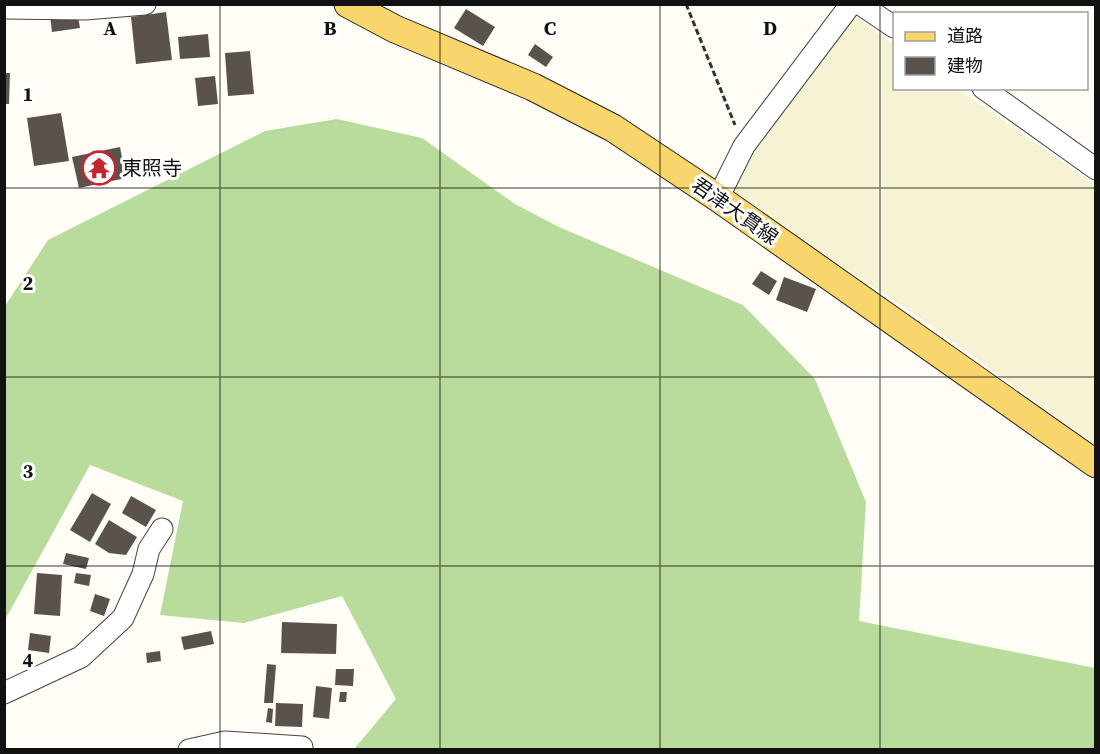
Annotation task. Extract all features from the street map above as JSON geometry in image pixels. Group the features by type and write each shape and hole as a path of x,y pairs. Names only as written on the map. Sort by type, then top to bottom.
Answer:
{"main road":[{"name":"君津大貫線","path":"348,4 395,29 533,87 613,128 718,198 1095,464"}],"street":[{"path":"4,8 85,9 145,4"},
{"path":"718,198 744,146 851,4"},
{"path":"860,4 893,26"},
{"path":"986,90 1095,169"},
{"path":"4,693 81,657 123,618 143,574 149,549 162,529"},
{"path":"189,750 225,742 302,747"}],"path":[{"path":"686,4 744,146"}],"shaded area":[{"path":"854,16 893,43 893,90 959,90 1095,184 1095,445 919,317 725,189"}],"green space":[{"path":"337,119 422,138 515,204 559,227 743,305 815,379 866,502 859,621 1095,668 1095,749 354,749 396,699 342,596 244,623 160,615 183,501 90,465 5,620 5,306 48,240 265,131"}],"building":[{"path":"466,9 495,27 483,46 454,28"},
{"path":"77,11 80,28 52,32 50,15"},
{"path":"166,12 172,60 136,64 131,17"},
{"path":"208,34 210,57 180,59 178,37"},
{"path":"535,44 553,57 546,67 528,55"},
{"path":"250,51 254,94 228,96 225,53"},
{"path":"4,73 10,73 9,104 4,104"},
{"path":"215,76 218,104 198,106 195,78"},
{"path":"61,113 69,161 34,166 27,118"},
{"name":"東照寺","path":"120,147 126,178 79,188 72,157"},
{"path":"761,271 777,281 769,295 752,284"},
{"path":"784,277 816,289 807,312 776,300"},
{"path":"92,493 111,504 90,542 70,530"},
{"path":"131,496 156,510 146,527 122,513"},
{"path":"109,520 137,537 126,555 109,553 95,544"},
{"path":"66,553 89,558 86,569 63,564"},
{"path":"37,573 62,575 60,616 34,614"},
{"path":"76,573 91,575 89,586 74,583"},
{"path":"95,594 110,599 104,616 90,611"},
{"path":"282,622 337,624 336,654 281,653"},
{"path":"211,631 214,644 184,650 181,637"},
{"path":"30,633 51,636 49,653 28,650"},
{"path":"160,651 161,661 147,663 146,653"},
{"path":"267,664 276,665 273,703 264,703"},
{"path":"336,669 354,669 353,686 335,685"},
{"path":"316,686 332,688 329,719 313,717"},
{"path":"340,692 347,692 346,702 339,702"},
{"path":"276,703 303,704 302,727 275,726"},
{"path":"268,708 273,709 272,723 266,722"}],"place":[{"name":"東照寺","path":"99,168"}]}
